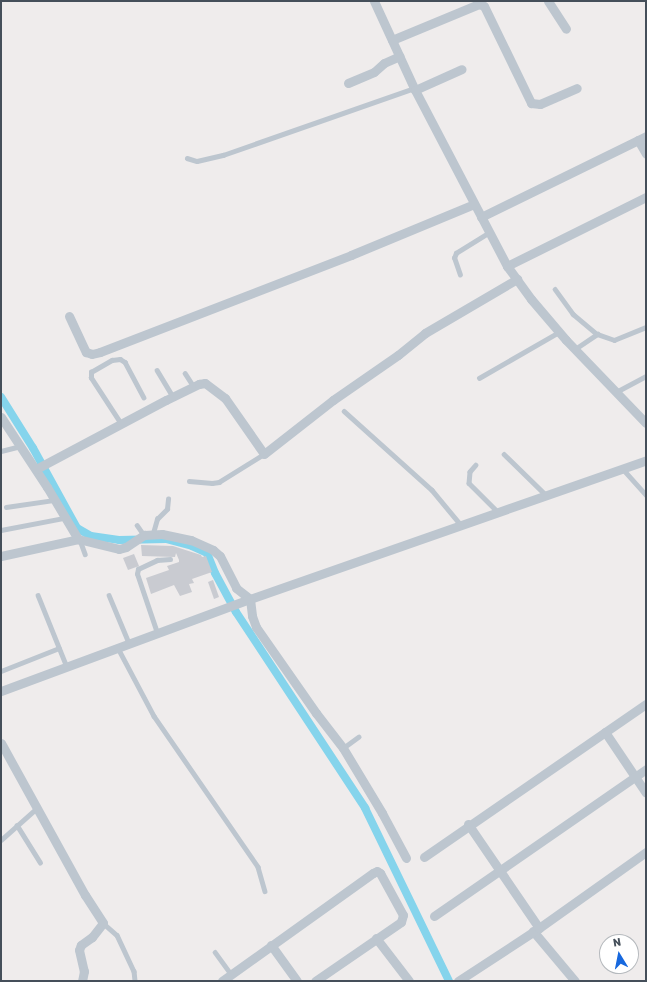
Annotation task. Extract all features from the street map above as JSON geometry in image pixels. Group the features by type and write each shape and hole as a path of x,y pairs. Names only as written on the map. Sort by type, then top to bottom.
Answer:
{"street":[{"path":"548,1 566,29"},
{"path":"377,2 392,40 415,89 474,204 508,266 559,332 645,421"},
{"path":"392,40 479,4 484,6 531,103 540,104 577,88"},
{"path":"348,83 374,72 384,63 400,56"},
{"path":"415,89 462,69"},
{"path":"481,217 642,138 646,154"},
{"path":"508,266 646,197"},
{"path":"69,316 86,352 92,354 100,352 344,258 474,204"},
{"path":"41,466 173,397 205,383 225,398 264,454 333,400 398,355 425,333 517,279"},
{"path":"1,417 21,446 41,466 54,500 79,540"},
{"path":"1,691 246,600 498,512 545,494 646,460"},
{"path":"1,556 79,540 119,549 142,538 191,540 214,550 220,556 236,588 246,600 256,627 316,713 343,748 382,813 406,858"},
{"path":"424,856 468,824 646,704"},
{"path":"605,732 646,793"},
{"path":"1,743 85,895 104,923 92,937 81,945 79,950 84,971 82,981"},
{"path":"434,916 646,769"},
{"path":"468,824 536,930 575,981"},
{"path":"458,981 536,930 646,852"},
{"path":"222,981 377,871 380,873 403,915 401,922 316,981"},
{"path":"376,938 409,981"},
{"path":"271,945 297,981"}],"lane":[{"path":"187,158 197,161 223,155 415,89"},
{"path":"460,275 454,258 456,253 489,232"},
{"path":"555,289 573,314 596,334 614,340 646,326"},
{"path":"479,378 559,332"},
{"path":"575,349 596,334"},
{"path":"120,424 91,378 91,372 112,360 120,359 125,362 144,397"},
{"path":"157,370 173,397"},
{"path":"185,373 194,387"},
{"path":"616,392 646,376"},
{"path":"344,411 432,490 461,525"},
{"path":"1,451 21,446"},
{"path":"189,481 212,483 219,482 264,454"},
{"path":"504,454 545,494"},
{"path":"476,466 470,472 469,483 498,512"},
{"path":"622,468 646,495"},
{"path":"142,538 167,509 168,499"},
{"path":"6,507 54,500"},
{"path":"1,530 64,518"},
{"path":"137,525 142,538"},
{"path":"79,540 85,554"},
{"path":"157,633 137,574 138,569 157,560 170,559"},
{"path":"38,595 67,667"},
{"path":"109,595 130,643"},
{"path":"1,671 59,648"},
{"path":"118,648 154,716 258,867 265,891"},
{"path":"343,748 358,737"},
{"path":"1,840 37,808"},
{"path":"17,826 40,862"},
{"path":"104,923 117,936 134,971 136,981"},
{"path":"215,952 231,974"}],"building":[{"path":"141,545 173,546 201,555 202,557 206,556 212,572 192,579 194,583 189,584 192,592 180,596 174,585 151,594 146,578 169,570 167,566 179,562 179,560 176,553 175,557 142,556"},
{"path":"134,554 139,566 128,570 123,558"},
{"path":"213,580 219,597 214,599 208,582"}],"waterway":[{"path":"1,397 33,448 77,528 91,536 119,540 166,539 192,546 207,553 215,573 236,612 365,808 449,981"}]}
